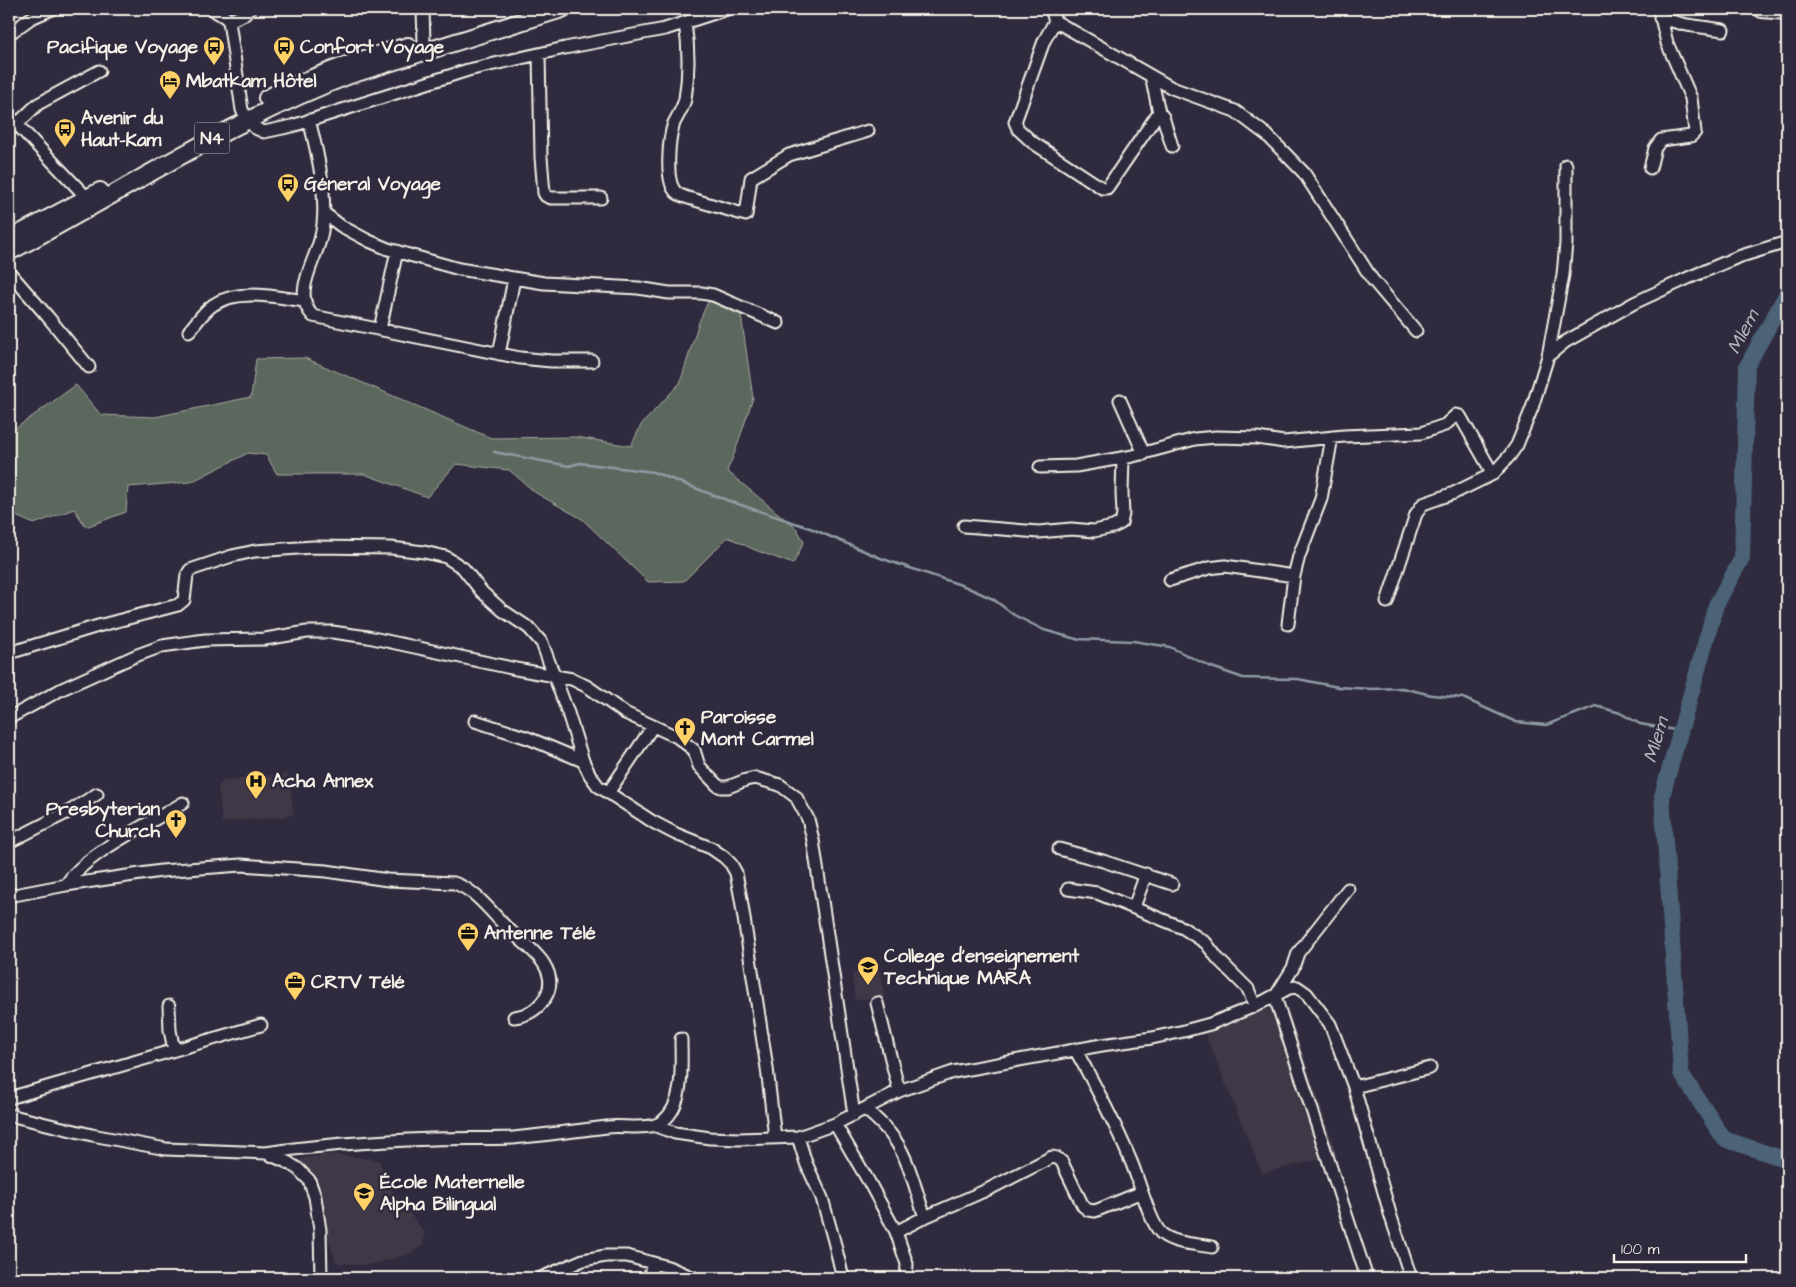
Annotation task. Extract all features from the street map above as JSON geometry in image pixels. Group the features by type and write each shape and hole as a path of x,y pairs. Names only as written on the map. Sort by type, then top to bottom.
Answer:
{"highway":[{"name":"N4","path":"425,47 532,9"},
{"name":"N4","path":"9,238 91,201 167,163 245,115 317,88 383,59 562,9"},
{"path":"1762,9 1787,11"},
{"name":"N4","path":"9,252 91,201"}],"street":[{"path":"9,34 31,18 52,9"},
{"path":"212,9 225,16 228,21 245,115 255,128 264,132 309,120 468,70 641,34 685,23 727,9"},
{"path":"228,21 245,14 250,9"},
{"path":"423,9 425,47"},
{"path":"1051,9 1055,21 1189,96 1235,111 1267,136 1304,174 1372,279 1416,331"},
{"path":"1659,13 1687,25 1723,30"},
{"path":"1650,168 1654,148 1661,140 1691,136 1695,132 1691,98 1667,43 1659,13"},
{"path":"1055,21 1044,41 1025,97 1016,116 1015,122 1018,128 1032,142 1102,188 1107,188 1159,112"},
{"path":"685,23 688,61 685,99 682,110 674,124 668,159 671,185 677,193 746,215 752,178 789,155 868,131"},
{"path":"539,54 541,158 544,193 551,198 601,198"},
{"path":"91,201 13,120 38,104 100,71"},
{"path":"1151,76 1159,112 1163,117 1172,146"},
{"path":"309,120 320,172 324,213 320,241 308,273 305,301 309,312 313,316 498,354 551,361 592,361"},
{"path":"1387,602 1416,514 1423,504 1454,493 1493,474 1510,455 1520,439 1540,386 1548,356 1563,274 1566,242 1566,165"},
{"path":"324,213 354,234 397,252 459,270 575,286 638,288 669,293 702,292 778,323"},
{"path":"1548,356 1589,327 1634,303 1738,258 1787,242"},
{"path":"380,329 397,252"},
{"path":"9,272 89,367"},
{"path":"498,354 514,279"},
{"path":"189,331 212,306 224,300 241,296 268,296 305,301"},
{"path":"1120,400 1144,454"},
{"path":"1040,467 1076,466 1123,458 1176,444 1216,437 1257,438 1284,442 1332,437 1420,433 1445,425 1456,416 1460,416 1493,474"},
{"path":"1288,624 1294,576 1301,548 1321,499 1332,437"},
{"path":"964,526 1039,532 1071,529 1094,530 1113,527 1121,523 1123,514 1123,458"},
{"path":"9,654 98,626 178,605 184,600 187,575 190,570 232,556 313,547 391,548 446,557 463,568 482,592 502,610 529,628 542,643 583,761 598,786 653,822 676,834 711,848 724,856 731,864 736,873 741,899 767,1068 775,1138"},
{"path":"1170,580 1209,568 1225,566 1294,576"},
{"path":"9,718 62,689 162,646 204,640 265,639 307,632 332,632 368,637 572,679 588,687 625,713 677,737 694,750 699,766 716,785 728,787 755,778 780,785 796,797 808,819 820,883 835,996 854,1114"},
{"path":"475,721 528,738 583,761"},
{"path":"608,793 652,726"},
{"path":"9,842 70,811 97,794"},
{"path":"66,885 75,872 110,846 183,803"},
{"path":"1058,849 1146,874 1172,884"},
{"path":"9,896 66,885 161,871 241,865 326,871 388,880 454,883 464,886 479,898 505,926 538,956 549,974 547,994 539,1007 527,1015 514,1017"},
{"path":"1134,907 1146,874"},
{"path":"1275,996 1293,968 1298,952 1348,888"},
{"path":"1068,889 1097,893 1183,928 1206,943 1218,959 1248,988 1255,1006"},
{"path":"9,1115 166,1149 266,1153 332,1144 432,1139 510,1138 609,1127 656,1126 675,1133 691,1136 739,1139 798,1137 835,1124 899,1091 953,1072 1184,1031 1210,1024 1255,1006 1289,988 1297,987 1307,994 1330,1024 1354,1087 1391,1217 1411,1278"},
{"path":"1275,996 1367,1278"},
{"path":"877,1003 899,1091"},
{"path":"169,1006 170,1030 174,1050"},
{"path":"9,1098 261,1024"},
{"path":"656,1126 671,1113 677,1101 681,1065 681,1039"},
{"path":"1075,1049 1111,1115 1153,1222 1161,1233 1171,1239 1212,1246"},
{"path":"1354,1087 1430,1068"},
{"path":"865,1109 882,1123 896,1141 910,1171 924,1217"},
{"path":"835,1124 896,1232 907,1264 906,1278"},
{"path":"798,1137 806,1163 822,1198 843,1278"},
{"path":"266,1153 298,1169 309,1180 315,1196 320,1230 321,1278"},
{"path":"896,1232 924,1217 989,1190 1052,1157 1062,1162 1083,1206 1088,1210 1095,1210 1142,1192"},
{"path":"541,1278 583,1260 606,1256 627,1256 668,1267 694,1278"},
{"path":"650,1278 652,1263"}],"shaded area":[{"name":"Acha Annex","path":"288,774 294,814 283,817 222,822 218,786 225,780"},
{"name":"College d'enseignement Technique MARA","path":"880,971 884,997 855,1000 852,974"},
{"path":"1287,1006 1337,1155 1262,1173 1204,1031 1241,1014"},
{"name":"École Maternelle Alpha Bilingual","path":"329,1154 379,1160 392,1190 425,1233 423,1246 406,1255 369,1265 336,1263 310,1178 300,1159"}],"green space":[{"path":"711,295 740,308 753,398 727,471 797,529 804,542 793,564 755,550 728,537 684,581 648,582 582,519 536,493 509,470 456,464 427,497 364,474 277,474 266,455 248,453 191,482 128,487 126,512 86,527 74,509 34,524 9,513 9,433 76,385 101,415 155,417 251,397 256,359 305,358 491,438 576,437 631,446 641,425 680,383 699,322"}],"waterway":[{"name":"Mlem","path":"1787,293 1747,366 1742,558 1716,605 1662,796 1681,1073 1724,1139 1787,1160"},
{"path":"494,452 569,466 580,463 653,472 729,501 810,528 883,559 964,586 993,599 1014,615 1044,630 1076,639 1133,641 1170,647 1209,666 1243,678 1298,679 1338,687 1402,688 1432,695 1463,698 1516,722 1546,725 1596,706 1620,713 1640,724 1681,731"}],"place":[{"name":"Pacifique Voyage","path":"214,66"},
{"name":"Confort Voyage","path":"284,66"},
{"name":"Mbatkam Hôtel","path":"170,100"},
{"name":"Avenir du Haut-Kam","path":"65,148"},
{"name":"Géneral Voyage","path":"288,203"},
{"name":"Paroisse Mont Carmel","path":"685,747"},
{"name":"Acha Annex","path":"256,800"},
{"name":"Presbyterian Church","path":"176,839"},
{"name":"Antenne Télé","path":"468,952"},
{"name":"College d'enseignement Technique MARA","path":"868,986"},
{"name":"CRTV Télé","path":"295,1001"},
{"name":"École Maternelle Alpha Bilingual","path":"364,1212"}]}
